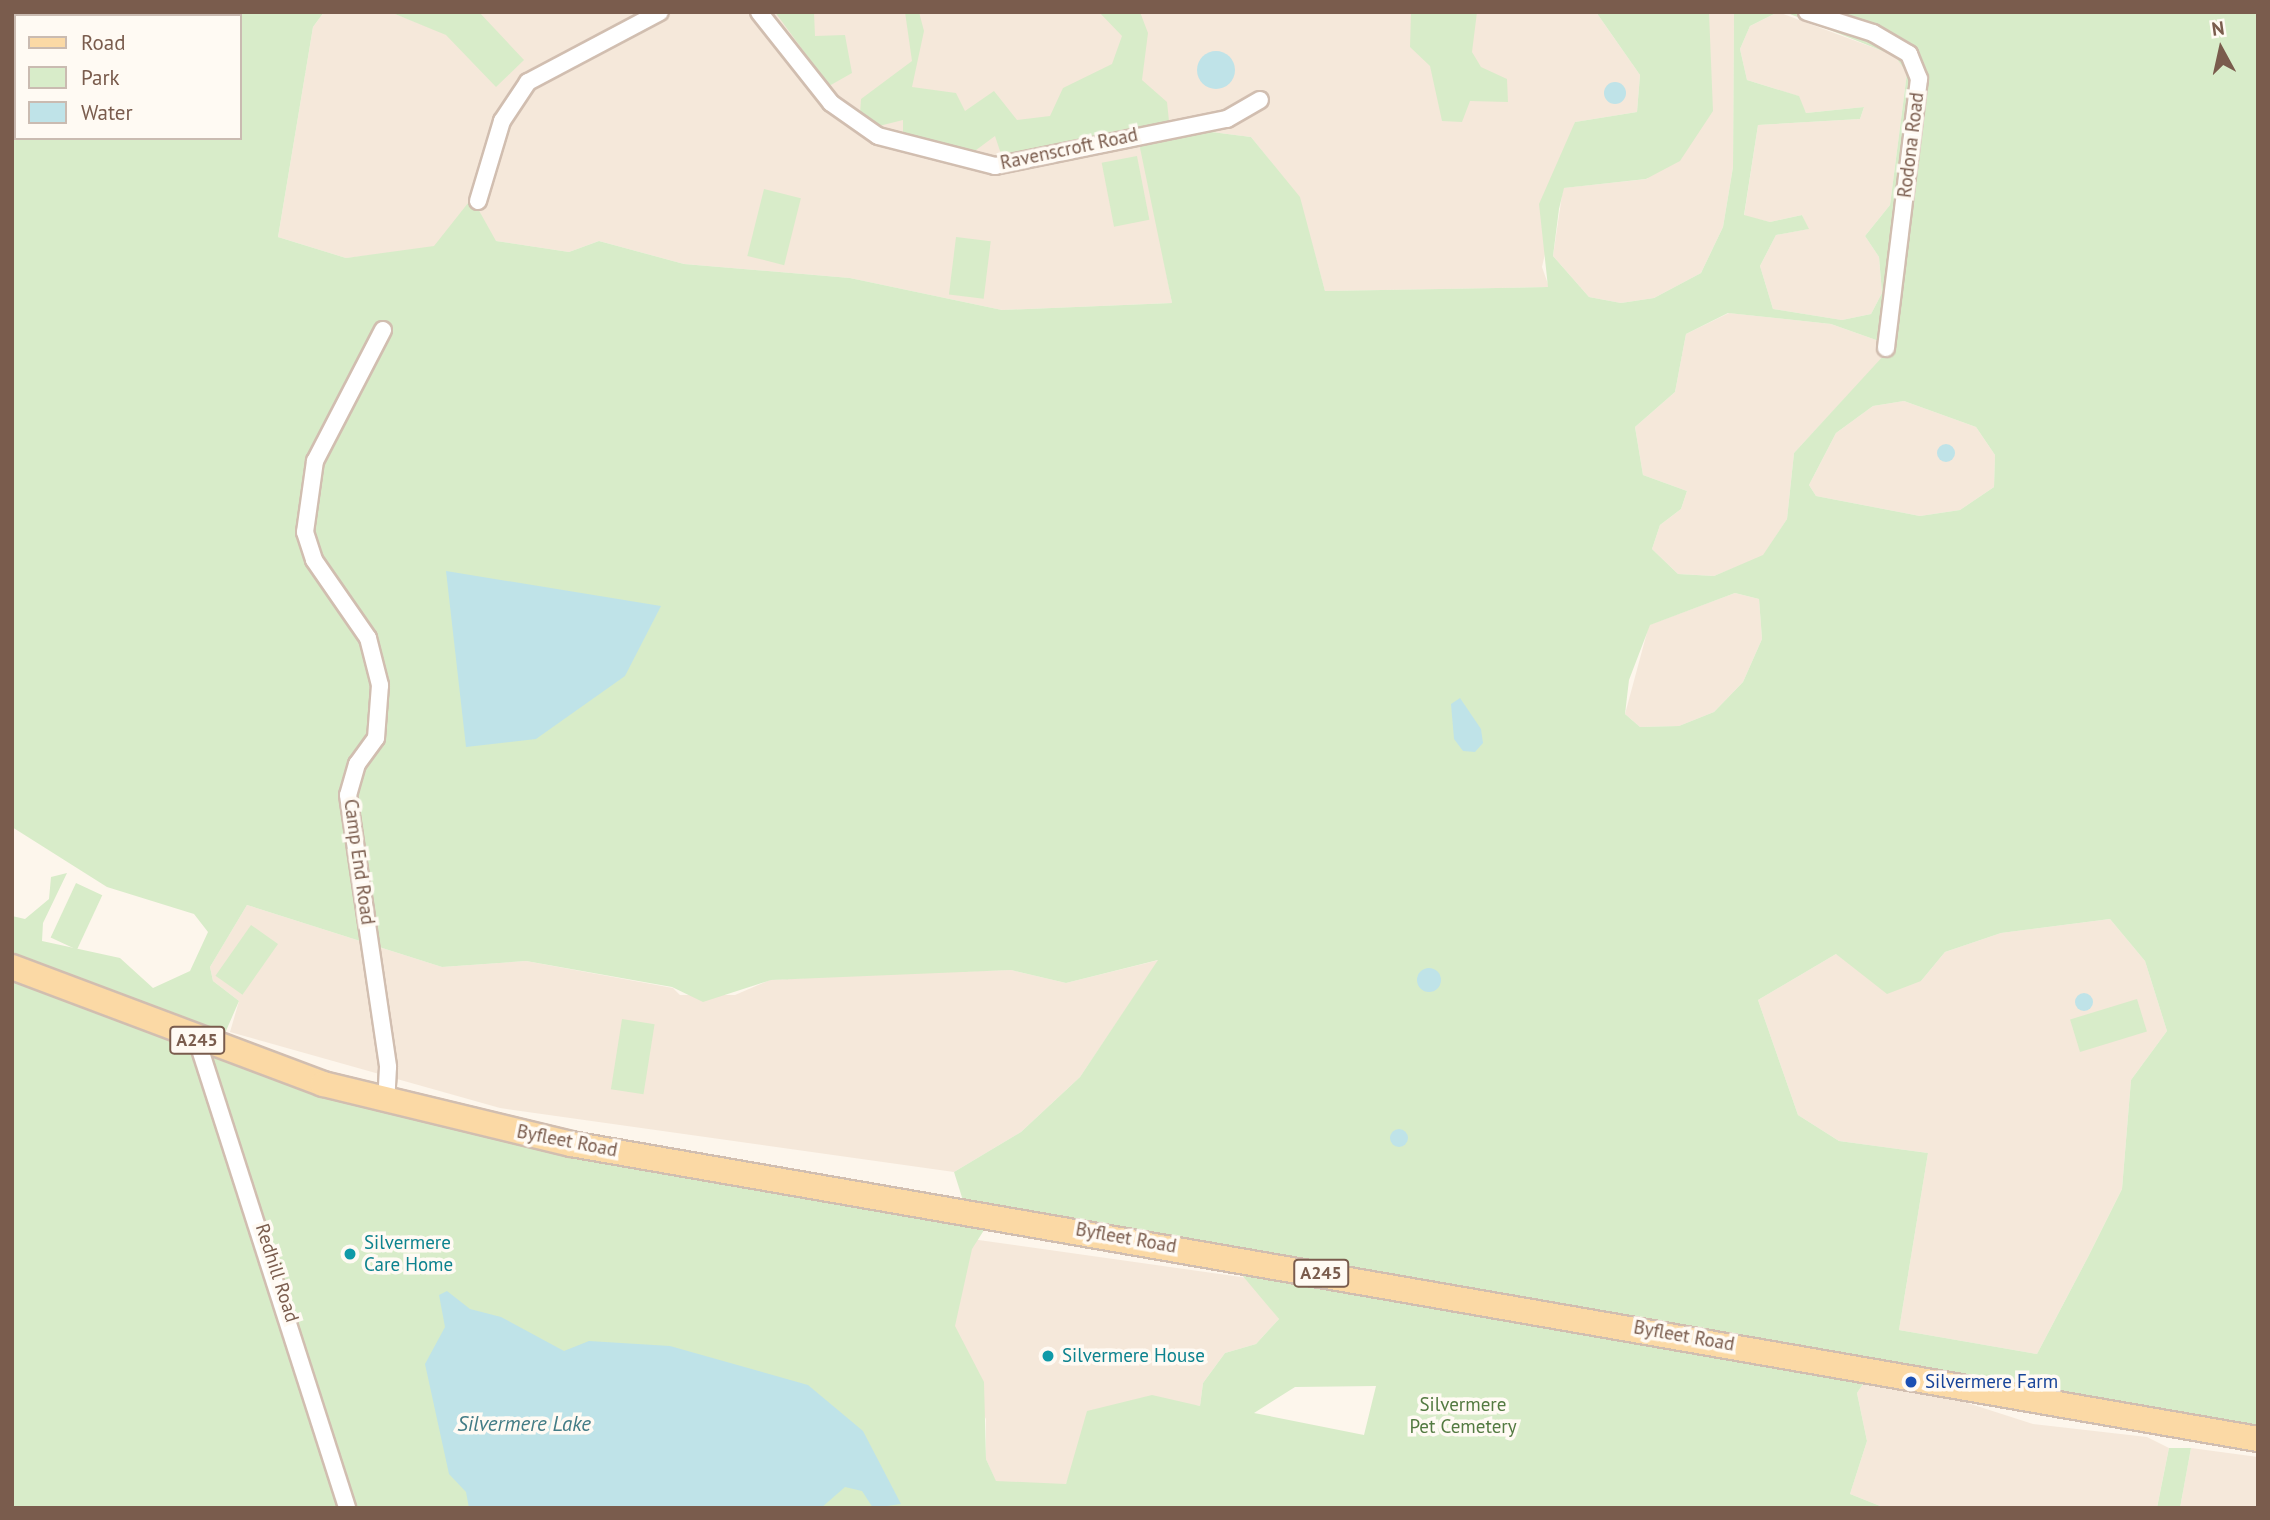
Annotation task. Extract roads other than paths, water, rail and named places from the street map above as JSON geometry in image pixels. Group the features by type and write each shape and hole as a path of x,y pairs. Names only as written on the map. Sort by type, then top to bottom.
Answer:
{"main road":[{"name":"Byfleet Road","path":"12,967 197,1040 386,1101 571,1144 2258,1439"}],"street":[{"path":"478,201 502,121 528,82 660,12"},
{"name":"Ravenscroft Road","path":"760,12 831,103 878,136 995,166 1227,119 1261,100"},
{"name":"Rodona Road","path":"1807,12 1873,33 1909,54 1920,79 1886,348"},
{"name":"Camp End Road","path":"383,330 316,461 305,532 314,560 368,638 380,685 376,738 357,764 348,795 388,1066 386,1101"},
{"name":"Redhill Road","path":"197,1040 348,1508"}],"water":[{"path":"1216,51 1229,57 1235,70 1229,83 1216,89 1203,83 1197,70 1203,57"},
{"path":"1615,82 1623,85 1626,93 1623,101 1615,104 1607,101 1604,93 1607,85"},
{"path":"1946,444 1952,447 1955,453 1952,459 1946,462 1940,459 1937,453 1940,447"},
{"path":"446,571 661,606 625,676 536,739 466,747"},
{"path":"1460,698 1481,729 1483,743 1475,752 1463,751 1454,739 1451,704"},
{"path":"1429,968 1438,971 1441,980 1438,989 1429,992 1420,989 1417,980 1420,971"},
{"path":"2084,993 2090,996 2093,1002 2090,1008 2084,1011 2078,1008 2075,1002 2078,996"},
{"path":"1399,1129 1405,1132 1408,1138 1405,1144 1399,1147 1393,1144 1390,1138 1393,1132"},
{"name":"Silvermere Lake","path":"447,1291 470,1309 501,1317 564,1351 589,1341 670,1346 808,1385 863,1431 901,1504 873,1508 862,1491 845,1487 821,1508 469,1508 466,1492 449,1474 425,1364 445,1327 439,1295"}],"place":[{"name":"Silvermere Care Home","path":"350,1254"},
{"name":"Silvermere House","path":"1048,1356"},
{"name":"Silvermere Farm","path":"1911,1382"}],"park label":[{"name":"Silvermere Pet Cemetery","path":"1463,1416"}]}
